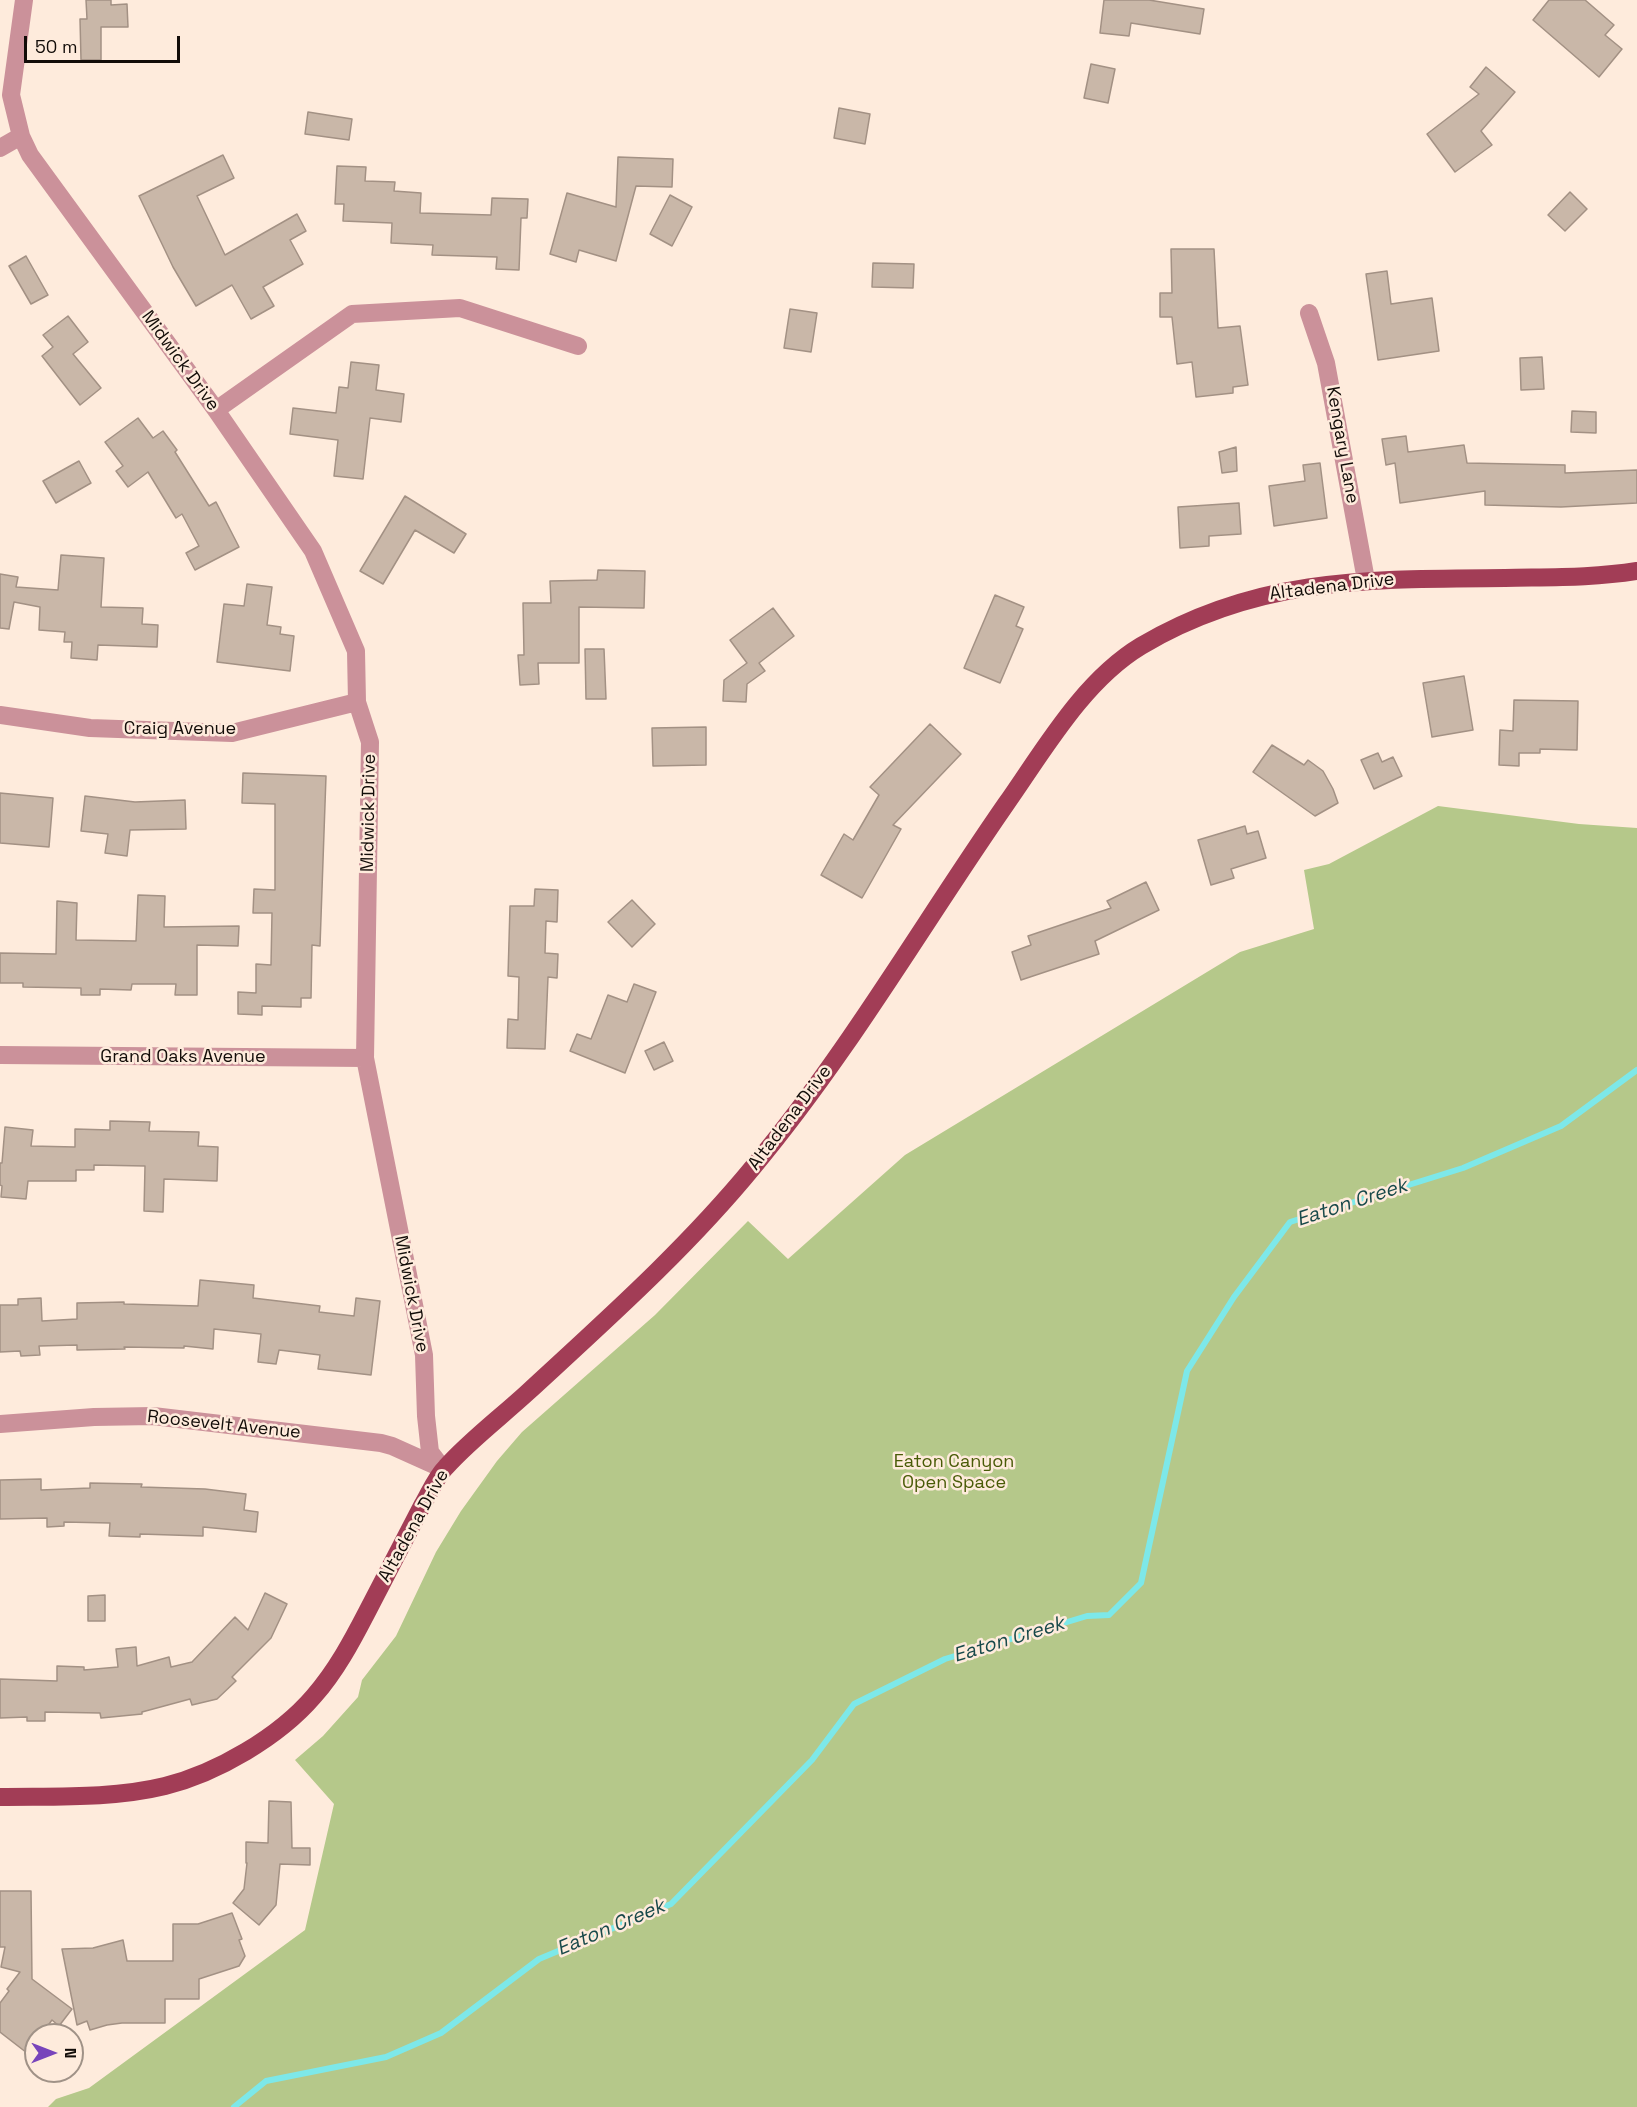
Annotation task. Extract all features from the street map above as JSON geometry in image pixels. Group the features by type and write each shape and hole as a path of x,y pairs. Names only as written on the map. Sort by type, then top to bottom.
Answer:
{"main road":[{"name":"Altadena Drive","path":"0,1797 73,1796 129,1792 165,1786 203,1772 244,1752 285,1725 316,1695 351,1643 443,1469 677,1253 759,1160 854,1034 956,876 1063,723 1095,684 1137,649 1216,610 1261,596 1302,587 1366,580 1547,577 1637,571"}],"street":[{"name":"Midwick Drive","path":"24,0 11,95 21,136 30,155 216,410 313,551 356,651 357,702 370,742 365,1058 424,1355 430,1452 443,1469"},
{"path":"0,148 21,136"},
{"path":"216,410 352,314 460,309 578,346"},
{"name":"Kengary Lane","path":"1309,313 1326,363 1366,580"},
{"name":"Craig Avenue","path":"0,715 90,728 232,733 357,702"},
{"name":"Grand Oaks Avenue","path":"0,1055 365,1058"},
{"name":"Roosevelt Avenue","path":"0,1424 113,1416 175,1417 381,1443 443,1469"}],"green space":[{"name":"Eaton Canyon Open Space","path":"1438,806 1579,824 1637,828 1637,2107 48,2107 56,2099 89,2088 305,1930 334,1804 295,1760 323,1736 358,1697 362,1680 396,1636 436,1552 461,1511 497,1461 522,1432 655,1315 748,1221 788,1259 905,1155 1240,952 1314,929 1304,870 1329,864"}],"building":[{"path":"86,0 111,0 111,5 127,4 128,27 101,27 101,60 81,60 80,19 87,19"},
{"path":"1104,0 1149,0 1204,9 1200,34 1131,23 1129,36 1100,33"},
{"path":"1549,0 1585,0 1614,25 1605,35 1622,49 1599,77 1533,20"},
{"path":"1091,64 1115,69 1108,103 1084,98"},
{"path":"1486,67 1515,92 1481,131 1492,145 1455,172 1427,134 1479,94 1470,87"},
{"path":"839,108 870,114 865,144 834,138"},
{"path":"308,112 352,119 349,140 305,134"},
{"path":"223,155 234,178 197,196 225,255 297,214 306,231 290,240 303,264 263,287 274,306 251,319 232,285 196,306 173,267 139,196"},
{"path":"618,157 673,159 672,187 636,186 616,261 579,250 576,262 550,254 567,193 616,207"},
{"path":"337,166 366,167 365,181 395,182 394,191 421,193 420,213 491,215 492,198 528,199 527,218 521,218 519,270 496,269 497,257 432,255 433,245 391,243 392,223 343,221 344,204 335,204"},
{"path":"1570,192 1587,209 1565,231 1548,215"},
{"path":"670,195 692,207 672,246 650,234"},
{"path":"1171,249 1214,249 1218,328 1240,326 1248,385 1233,387 1233,393 1196,397 1192,362 1177,364 1172,317 1160,317 1160,293 1172,293"},
{"path":"26,256 48,295 31,304 9,266"},
{"path":"873,263 914,264 913,288 872,287"},
{"path":"1387,271 1391,304 1432,298 1439,351 1378,360 1366,274"},
{"path":"790,309 817,313 811,352 784,348"},
{"path":"68,316 88,342 73,354 101,388 80,405 42,356 53,347 43,335"},
{"path":"1542,357 1544,389 1521,390 1520,358"},
{"path":"351,362 379,365 376,390 404,394 401,422 370,418 363,479 334,476 338,440 290,434 293,408 336,413 339,387 348,388"},
{"path":"1572,411 1596,412 1596,433 1571,432"},
{"path":"138,418 153,438 163,431 177,450 175,452 209,506 216,502 239,547 195,570 186,553 199,546 182,514 176,518 148,472 128,487 116,471 123,466 105,442"},
{"path":"1406,436 1408,452 1464,445 1467,463 1565,465 1565,473 1637,470 1637,503 1561,507 1485,505 1485,491 1400,503 1395,463 1386,465 1382,439"},
{"path":"1236,447 1237,471 1222,473 1219,452"},
{"path":"79,461 91,483 56,503 43,481"},
{"path":"1320,463 1327,518 1274,526 1269,486 1305,481 1303,465"},
{"path":"405,496 466,534 454,553 415,530 383,584 360,571"},
{"path":"1239,503 1241,534 1209,536 1209,546 1180,548 1178,507"},
{"path":"61,555 104,558 101,607 143,608 142,624 158,625 157,647 98,645 97,660 71,658 72,642 64,642 65,632 39,630 40,607 14,602 9,629 0,628 0,574 18,577 16,587 58,590"},
{"path":"598,570 645,571 644,608 579,607 579,663 538,663 539,684 520,685 518,655 524,655 523,603 551,603 550,581 597,580"},
{"path":"247,584 272,587 267,625 281,627 280,634 294,636 290,671 217,662 224,604 244,606"},
{"path":"995,595 1024,607 1016,626 1023,629 1000,683 964,668"},
{"path":"773,608 794,636 759,663 765,671 747,684 746,702 723,701 724,680 747,663 730,640"},
{"path":"585,649 604,649 606,699 586,699"},
{"path":"1464,676 1473,730 1432,737 1423,683"},
{"path":"1514,700 1578,701 1577,750 1540,749 1540,753 1519,753 1519,766 1499,765 1500,730 1513,731"},
{"path":"930,724 961,754 893,825 901,829 862,898 821,875 844,834 853,840 879,795 870,787"},
{"path":"706,727 706,765 653,766 652,728"},
{"path":"1272,745 1304,765 1308,760 1323,771 1338,803 1315,816 1253,772"},
{"path":"1378,753 1382,762 1393,757 1402,776 1374,789 1361,760"},
{"path":"243,773 326,776 320,946 312,945 311,998 301,998 301,1007 262,1006 262,1015 238,1014 238,992 256,993 256,964 271,965 272,913 253,913 254,889 275,890 275,804 242,803"},
{"path":"0,793 53,798 49,847 0,843"},
{"path":"85,796 135,802 185,800 186,829 130,830 127,856 105,853 108,834 81,831"},
{"path":"1245,826 1247,834 1258,831 1266,858 1231,869 1234,878 1211,885 1198,840"},
{"path":"1146,882 1159,910 1095,941 1099,954 1021,980 1012,952 1031,945 1028,936 1111,908 1107,901"},
{"path":"535,889 558,890 557,922 546,921 545,953 558,954 557,978 548,977 545,1049 507,1048 508,1019 518,1020 519,977 508,976 510,906 534,906"},
{"path":"138,895 165,896 164,927 239,926 238,946 197,945 197,995 175,995 176,984 132,984 131,990 100,989 100,995 81,995 81,988 23,987 23,983 0,983 0,953 56,954 57,901 77,903 76,940 136,941"},
{"path":"632,900 655,924 632,947 608,922"},
{"path":"634,984 656,992 625,1073 570,1051 577,1034 591,1039 608,995 627,1002"},
{"path":"664,1042 673,1061 654,1070 645,1051"},
{"path":"110,1121 150,1122 149,1131 199,1132 198,1146 218,1147 217,1181 164,1179 163,1212 144,1211 145,1166 94,1165 94,1170 76,1170 76,1181 28,1181 26,1199 1,1197 0,1163 2,1163 5,1127 33,1130 31,1146 75,1147 75,1129 110,1130"},
{"path":"200,1280 254,1285 253,1298 320,1306 319,1312 354,1316 356,1298 380,1301 371,1375 318,1369 320,1355 279,1350 276,1364 258,1362 261,1334 214,1329 213,1349 184,1346 184,1348 124,1347 125,1349 77,1350 77,1345 39,1346 40,1355 21,1356 20,1351 0,1352 0,1305 18,1305 18,1299 41,1298 42,1321 77,1319 77,1303 124,1302 124,1304 198,1306"},
{"path":"41,1479 41,1490 90,1488 90,1483 142,1484 141,1487 205,1489 246,1494 244,1510 258,1512 256,1532 203,1527 203,1536 140,1534 140,1537 109,1536 110,1523 64,1522 64,1526 47,1527 47,1518 0,1519 0,1480"},
{"path":"265,1593 287,1604 271,1638 232,1677 236,1681 217,1699 192,1705 190,1699 142,1712 142,1714 101,1718 100,1713 45,1712 45,1721 27,1721 27,1717 0,1718 0,1679 57,1681 57,1666 84,1667 84,1670 118,1667 116,1649 136,1647 137,1666 169,1657 171,1667 192,1662 235,1617 248,1630"},
{"path":"105,1595 105,1621 88,1621 88,1596"},
{"path":"269,1801 291,1802 292,1848 310,1848 310,1865 280,1864 276,1905 259,1925 233,1903 244,1889 247,1863 246,1842 268,1843"},
{"path":"0,1891 31,1891 32,1979 72,2009 61,2023 52,2020 50,2023 24,2023 24,2051 0,2032 0,2003 20,1972 1,1967 5,1947 0,1947"},
{"path":"232,1913 242,1939 239,1940 245,1956 239,1966 199,1979 199,1999 165,1999 165,2023 122,2023 90,2030 87,2021 77,2023 62,1949 93,1948 123,1940 127,1961 173,1961 173,1924 198,1924"}],"waterway":[{"name":"Eaton Creek","path":"234,2107 266,2081 386,2057 441,2033 539,1959 671,1904 812,1760 854,1704 945,1659 1087,1616 1109,1615 1141,1583 1187,1371 1234,1297 1290,1222 1463,1168 1561,1126 1637,1070"}]}
